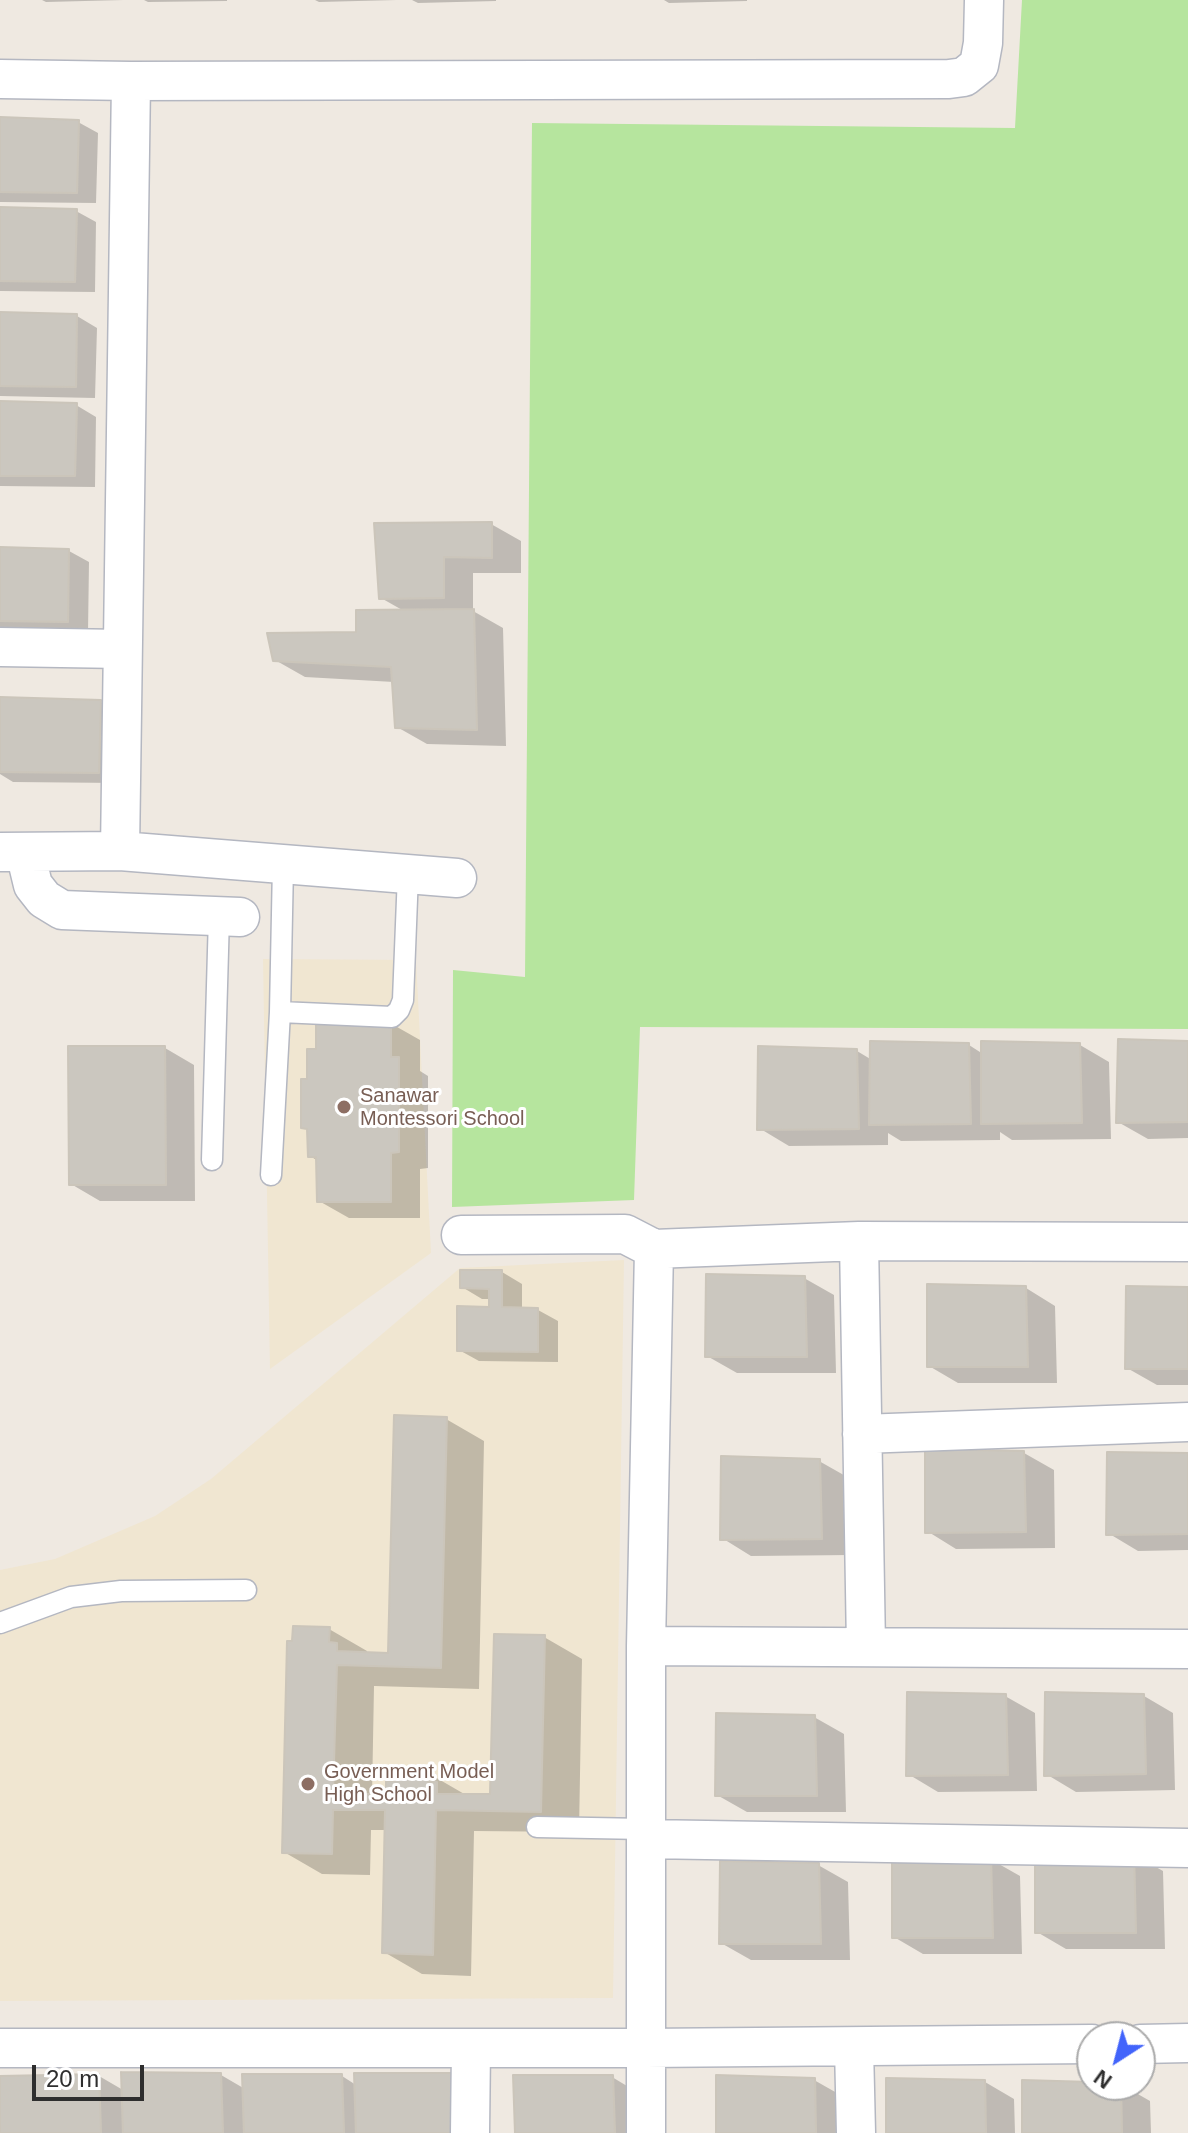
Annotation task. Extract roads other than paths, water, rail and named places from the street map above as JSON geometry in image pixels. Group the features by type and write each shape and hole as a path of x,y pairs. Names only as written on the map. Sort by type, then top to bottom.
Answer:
{"street":[{"path":"0,79 949,79 964,77 979,65 984,0"},
{"path":"120,851 131,81"},
{"path":"0,647 122,649"},
{"path":"12,852 120,851 457,878"},
{"path":"12,852 44,899 62,910 229,916"},
{"path":"461,1235 625,1234 654,1249 859,1241 1188,1242"},
{"path":"859,1241 866,1647"},
{"path":"646,2133 646,1646 654,1249"},
{"path":"862,1434 1188,1422"},
{"path":"646,1646 1188,1649"},
{"path":"646,1834 1188,1848"},
{"path":"1156,2044 1188,2043"},
{"path":"0,2048 1076,2044"},
{"path":"854,2047 856,2133"},
{"path":"470,2133 471,2048"}],"lane":[{"path":"271,1175 280,1012 283,865"},
{"path":"280,1012 392,1017 399,1010 403,1000 408,874"},
{"path":"212,1160 229,916"},
{"path":"0,1623 71,1597 121,1591 246,1590"},
{"path":"537,1827 646,1834"}],"place":[{"name":"Sanawar Montessori School","path":"344,1107"},
{"name":"Government Model High School","path":"308,1784"}]}
